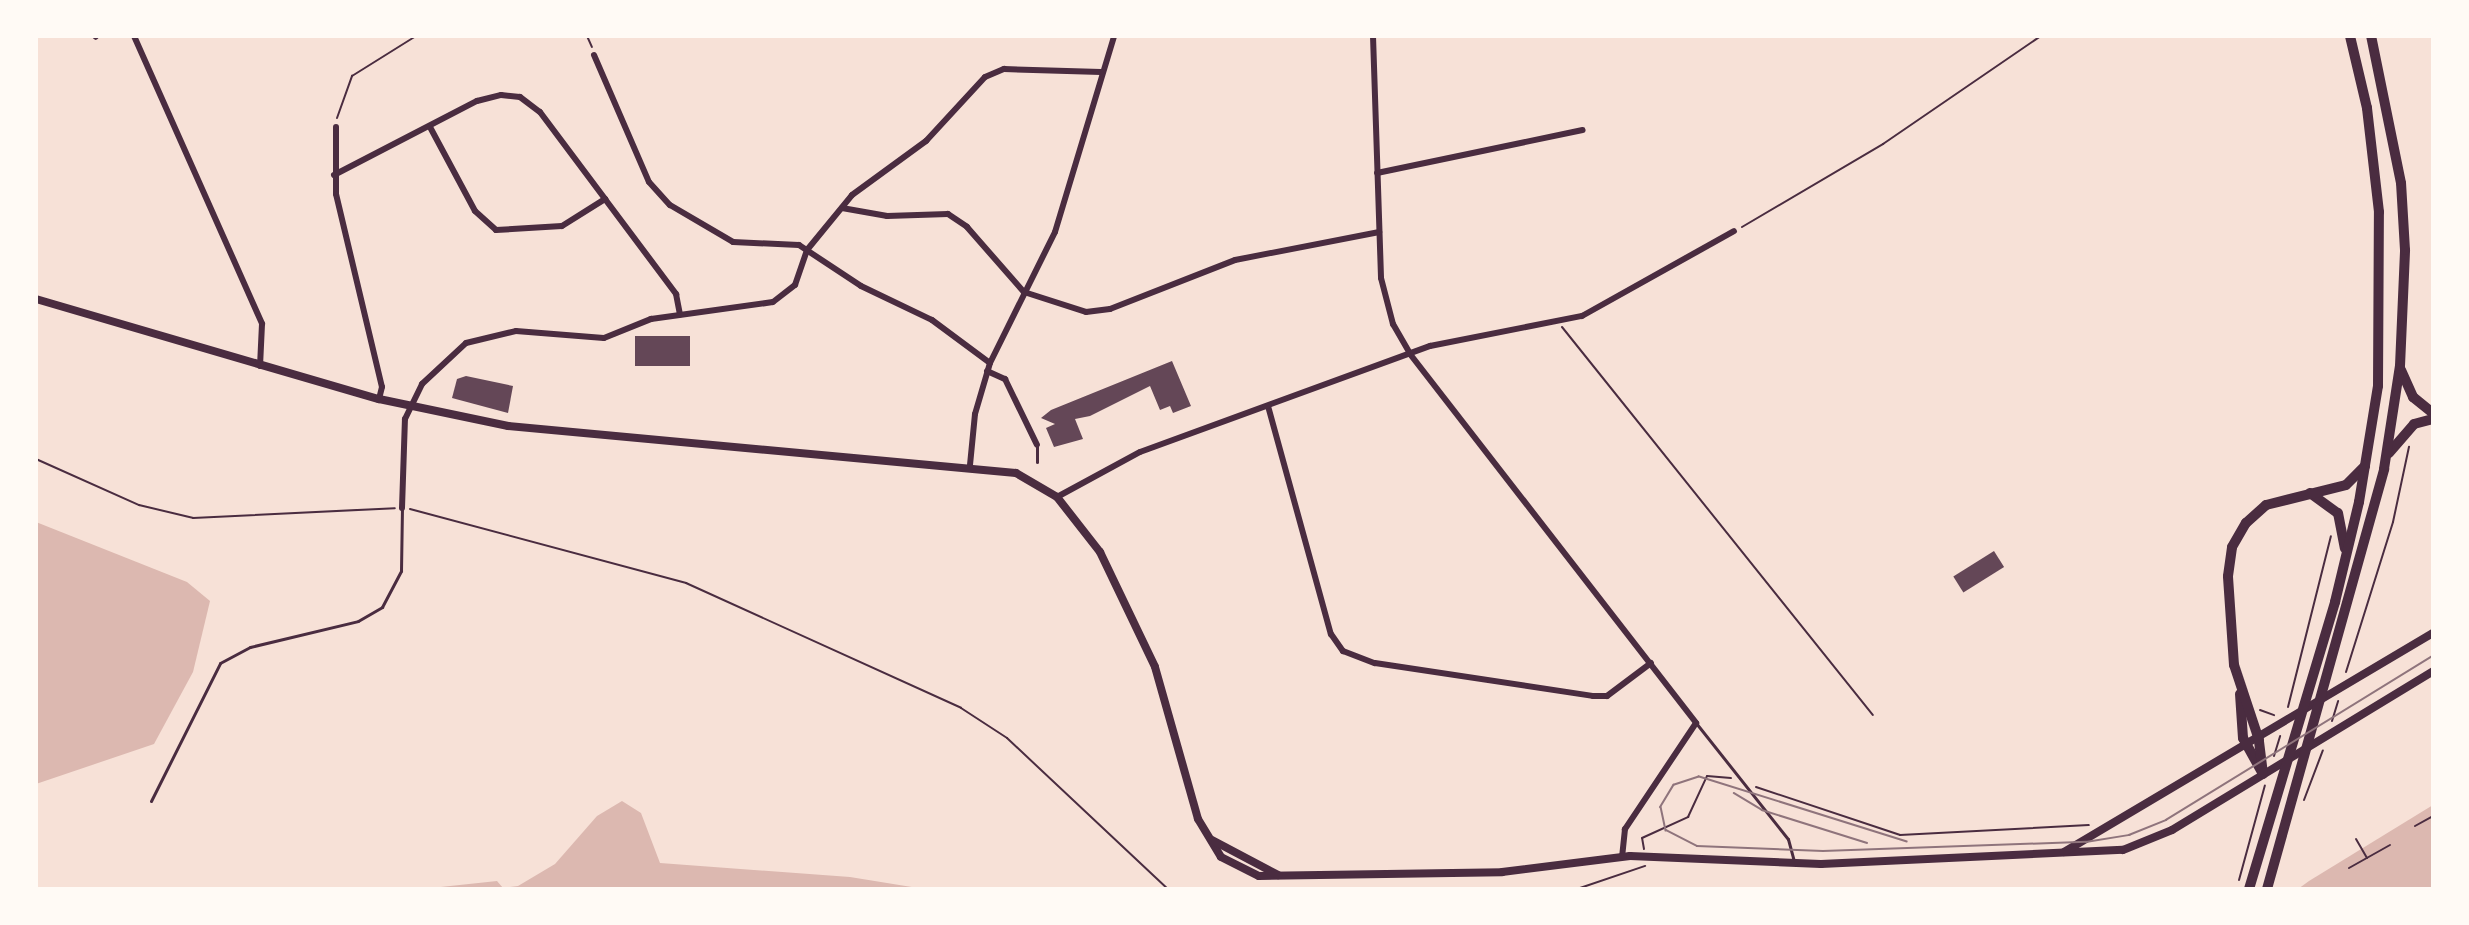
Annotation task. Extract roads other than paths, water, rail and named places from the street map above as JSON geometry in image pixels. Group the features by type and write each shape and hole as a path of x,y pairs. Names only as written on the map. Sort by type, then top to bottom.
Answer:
{"main road":[{"path":"2249,889 2311,682 2346,554 2367,463 2381,351 2379,212 2367,108 2350,36"},
{"path":"2267,889 2331,670 2387,456 2400,366 2405,250 2401,183 2371,36"},
{"path":"2400,366 2413,398 2433,413"},
{"path":"2387,456 2414,424 2433,418"},
{"path":"2268,772 2246,748 2228,576 2232,547 2246,523 2266,506 2346,485 2367,463"},
{"path":"2310,493 2338,513 2346,554"},
{"path":"2240,694 2259,740 2268,772"}],"street":[{"path":"134,36 262,324 260,366"},
{"path":"970,465 987,371 1060,217 1101,72 1114,36"},
{"path":"1373,36 1383,294 1410,354 1696,723 1625,829 1622,857"},
{"path":"594,55 649,182 670,205 734,242 791,242 861,286 922,314 990,363"},
{"path":"402,508 410,406 450,356 484,335 516,330 604,338 651,319 782,297 795,285 807,250 864,184 926,141 990,74 1071,68 1101,72"},
{"path":"334,175 489,97 520,98 540,112 676,294 680,315"},
{"path":"336,127 334,175 382,387 379,399"},
{"path":"430,127 475,211 496,230 562,226 605,199"},
{"path":"1377,173 1583,130"},
{"path":"842,208 887,216 952,216 1024,292 1045,302 1100,312 1235,260 1379,232"},
{"path":"1057,497 1120,460 1410,354 1582,316 1734,231"},
{"path":"36,299 260,366 410,406 579,436 970,465 1016,473 1057,497 1088,532 1137,619 1163,692 1191,803 1209,839 1221,857 1240,869 1280,876 1502,872 1622,857 1794,864 2058,855 2123,850 2147,842 2268,772 2433,671"},
{"path":"987,371 1005,379 1037,445"},
{"path":"1268,406 1331,634 1343,651 1375,663 1593,696 1607,696 1651,663"},
{"path":"2058,855 2246,748 2433,633"}],"lane":[{"path":"1037,445 1037,462"},
{"path":"151,801 220,663 250,647 358,621 387,602 401,571 402,508"},
{"path":"1696,723 1788,839 1794,864"}],"tram line":[{"path":"1907,842 1699,777 1674,785 1661,807 1666,830 1697,846 1823,851 2086,842 2129,835 2166,820 2433,656"},
{"path":"1734,793 1762,810 1867,843"}]}
